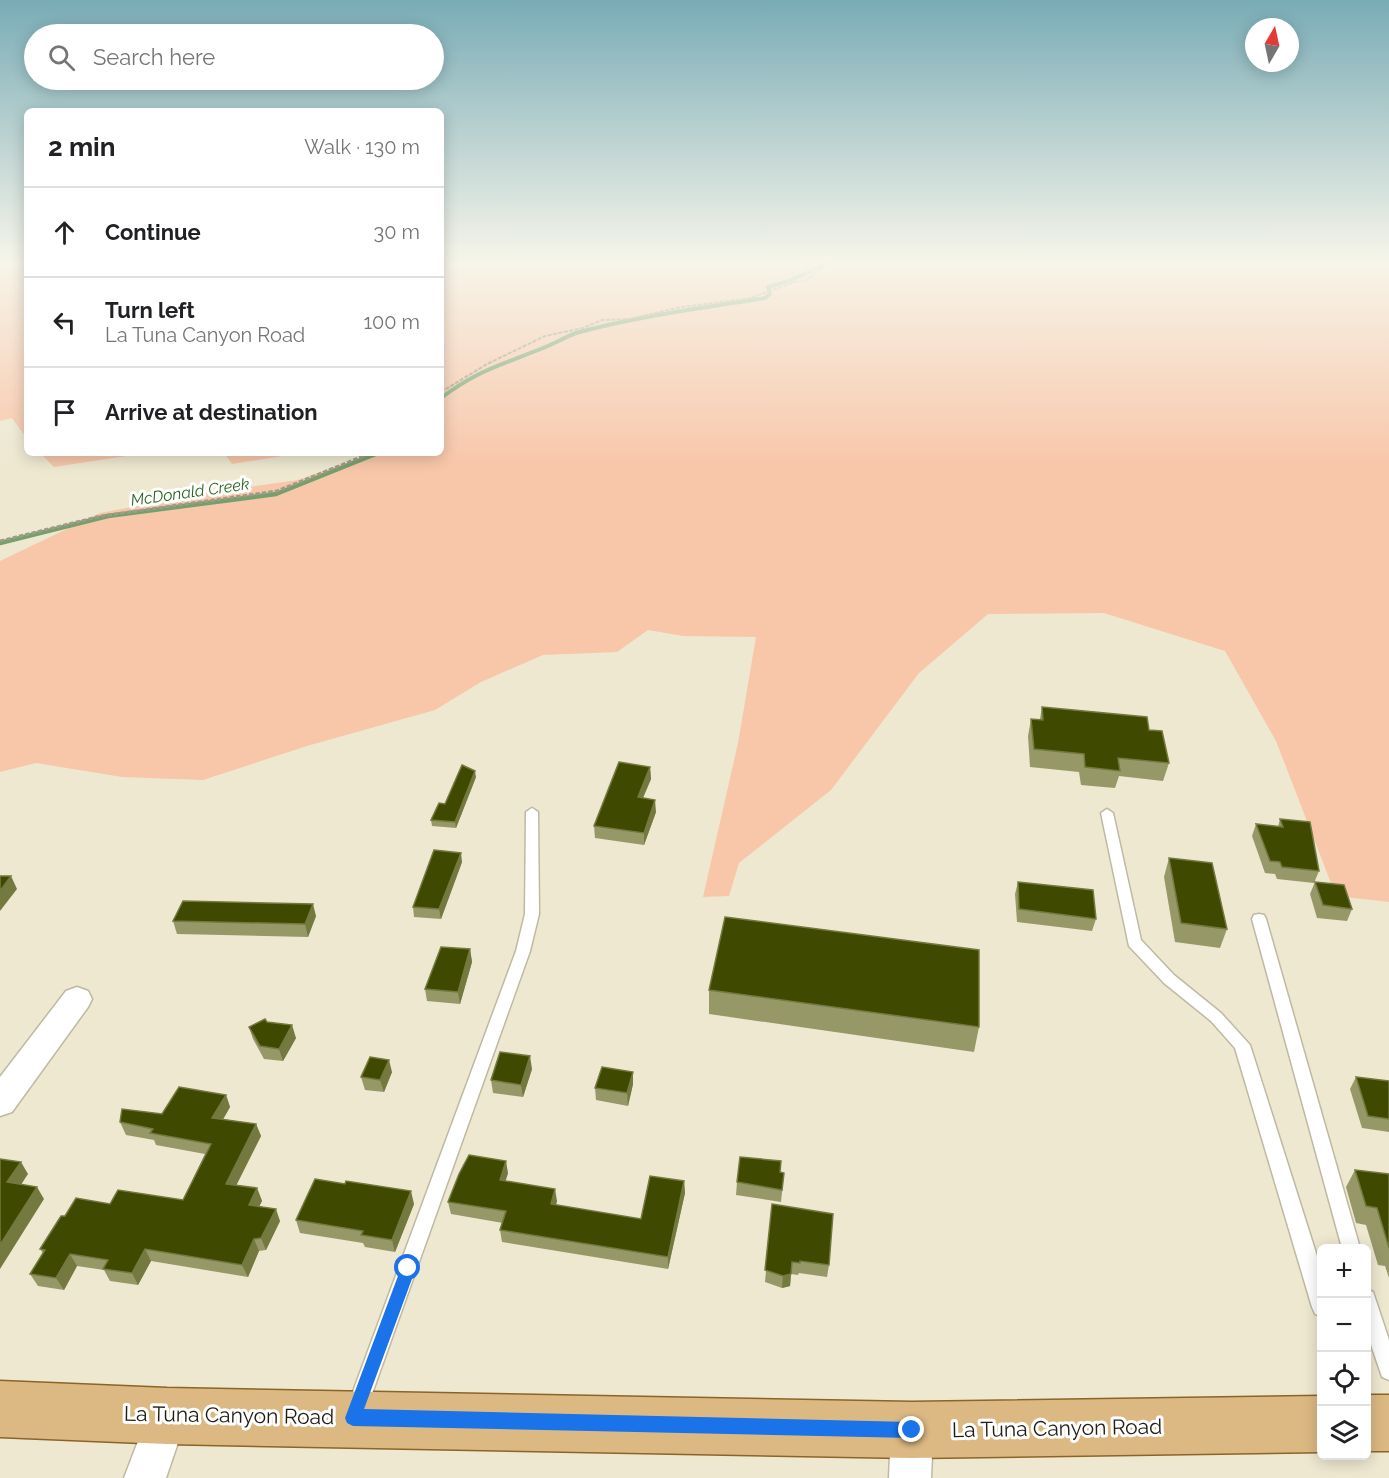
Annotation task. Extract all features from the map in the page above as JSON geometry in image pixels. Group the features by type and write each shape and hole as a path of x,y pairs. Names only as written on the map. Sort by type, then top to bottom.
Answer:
{"main road":[{"name":"La Tuna Canyon Road","path":"0,1409 167,1416 353,1418 911,1454 1317,1424"},
{"path":"1371,1423 1389,1423"}],"street":[{"path":"0,1102 77,999"},
{"path":"146,1478 167,1416"}],"lane":[{"path":"353,1418 523,951 532,914 532,812"},
{"path":"1107,813 1134,942 1169,979 1216,1017 1242,1045 1320,1298"},
{"path":"1259,919 1350,1244"},
{"path":"1371,1314 1389,1370"}],"path":[{"path":"444,390 487,364 545,336 578,329"},
{"path":"0,541 101,516 277,491 364,456"}],"shaded area":[{"path":"0,329 24,329 24,435 12,418 0,421"},
{"path":"444,329 1389,329 1389,902 1336,896 1276,741 1225,651 1104,613 988,614 919,673 831,790 739,863 729,896 703,897 738,743 756,637 683,636 648,630 617,652 543,655 481,682 435,710 307,746 203,780 122,777 36,763 0,772 0,561 100,513 207,493 298,480 365,456 444,456"},
{"path":"43,456 126,456 54,467"},
{"path":"226,456 280,456 277,457 232,464"}],"building":[{"path":"1042,707 1147,717 1149,730 1162,731 1169,763 1118,758 1120,771 1085,767 1084,754 1034,749 1031,719 1043,720"},
{"path":"619,762 650,767 638,797 655,800 644,833 594,826"},
{"path":"462,765 475,771 455,822 431,820 439,803 445,804"},
{"path":"1280,819 1310,822 1319,871 1282,867 1280,862 1270,861 1256,824 1283,827"},
{"path":"434,850 461,853 439,909 413,907"},
{"path":"1169,858 1212,863 1227,929 1181,923"},
{"path":"0,876 11,876 0,891"},
{"path":"1018,882 1093,890 1096,919 1019,909"},
{"path":"1315,882 1344,885 1352,909 1323,905"},
{"path":"183,901 313,904 305,924 173,921"},
{"path":"725,917 979,950 979,1027 709,990"},
{"path":"441,947 470,949 458,992 425,989"},
{"path":"265,1019 267,1022 292,1025 279,1049 260,1046 249,1027"},
{"path":"500,1052 530,1056 521,1085 491,1080"},
{"path":"370,1057 389,1060 380,1080 361,1077"},
{"path":"602,1067 633,1072 627,1093 595,1088"},
{"path":"1356,1077 1389,1081 1389,1119 1368,1116"},
{"path":"179,1087 226,1095 212,1118 256,1124 226,1184 257,1188 249,1205 276,1209 261,1238 254,1239 242,1265 145,1249 132,1273 103,1269 108,1260 70,1254 56,1278 30,1274 45,1250 40,1249 61,1216 65,1216 76,1198 110,1204 118,1190 183,1200 211,1144 150,1133 153,1129 120,1122 122,1109 162,1114"},
{"path":"469,1155 506,1161 500,1180 555,1189 551,1204 641,1219 650,1176 684,1181 668,1257 500,1230 506,1211 448,1202"},
{"path":"740,1157 781,1161 780,1172 784,1173 782,1190 737,1182"},
{"path":"0,1159 21,1162 7,1182 37,1187 0,1245"},
{"path":"1355,1170 1389,1174 1389,1248 1377,1208 1366,1206"},
{"path":"315,1179 345,1184 346,1181 411,1191 392,1240 361,1235 363,1231 296,1220"},
{"path":"772,1204 833,1214 829,1265 792,1262 791,1274 783,1276 765,1270"}],"waterway":[{"name":"McDonald Creek","path":"444,396 478,374 576,333 591,329"},
{"name":"McDonald Creek","path":"0,543 108,516 276,494 371,456"}],"route":[{"path":"408,1268 353,1418 912,1430"}]}
